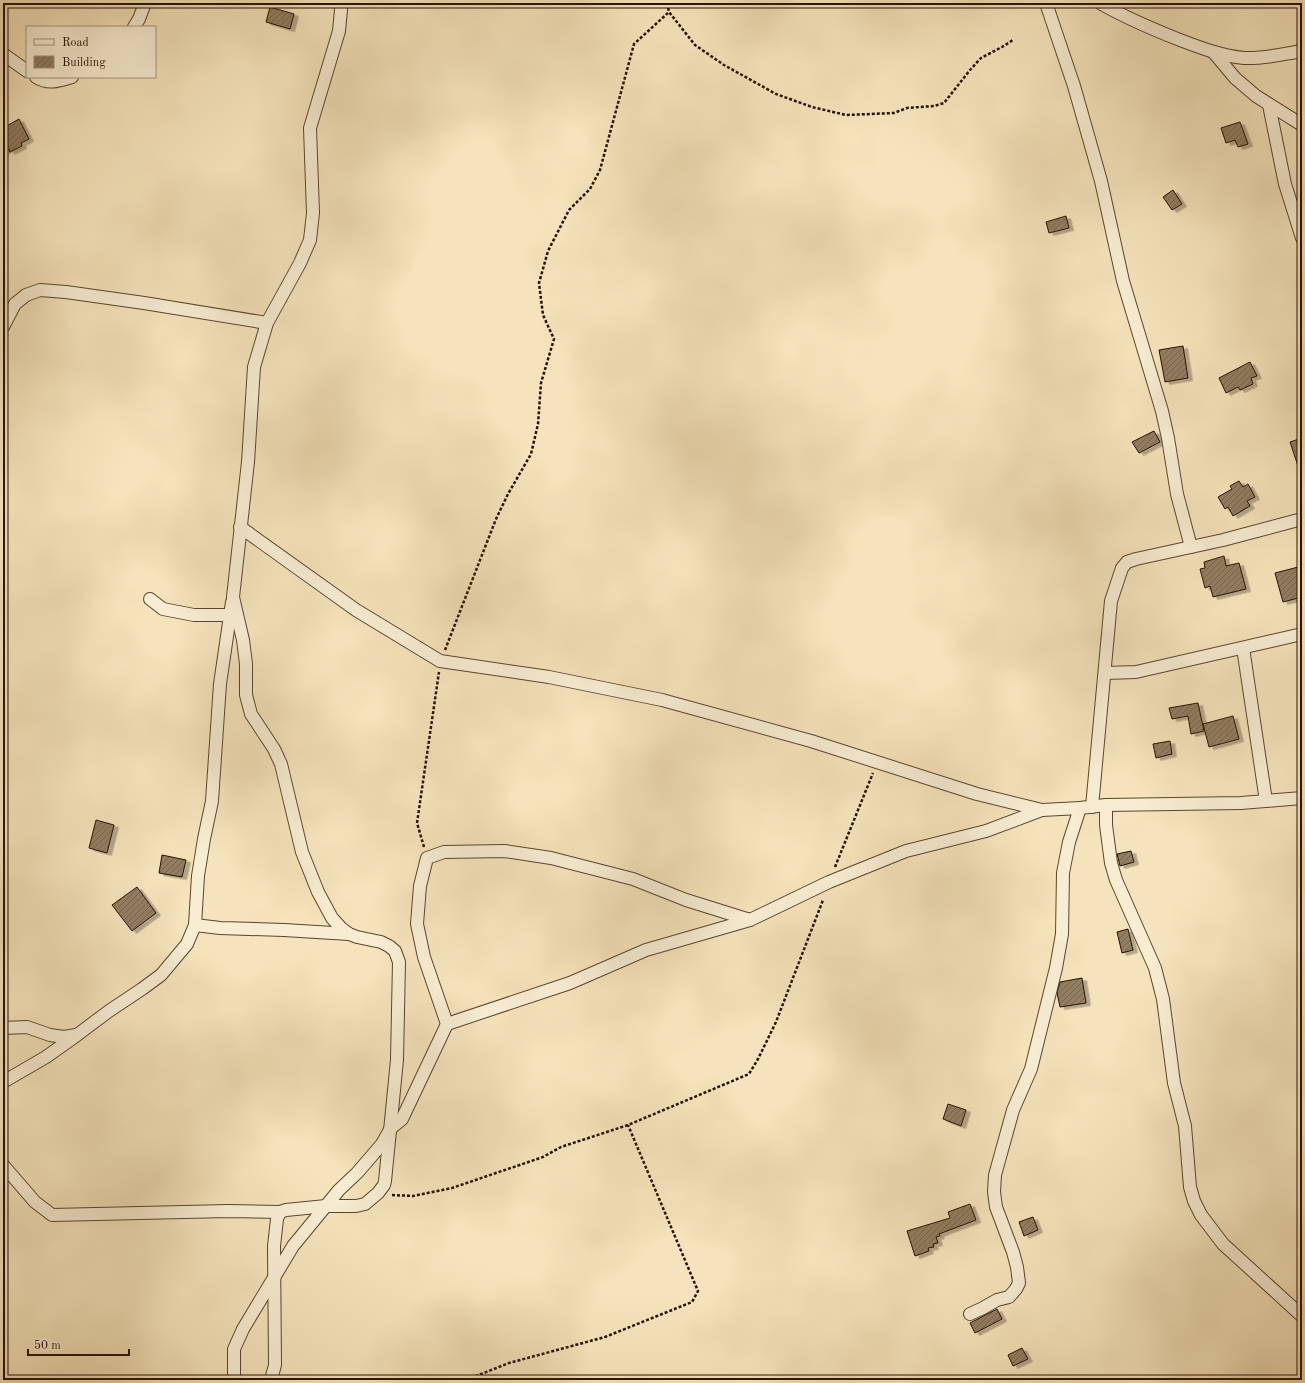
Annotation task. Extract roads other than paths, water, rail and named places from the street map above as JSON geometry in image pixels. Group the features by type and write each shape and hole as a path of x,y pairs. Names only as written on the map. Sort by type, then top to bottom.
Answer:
{"street":[{"path":"135,26 145,3"},
{"path":"3,1082 46,1057 161,975 187,944 195,925 198,876 212,801 220,684 229,615 233,597 248,462 254,367 267,323 300,263 310,240 313,212 310,128 339,30 341,10 340,3"},
{"path":"1046,3 1074,86 1101,181 1131,311 1162,411 1177,494 1191,547"},
{"path":"1100,3 1123,17 1148,28 1214,53 1245,58 1272,56 1302,51"},
{"path":"1214,53 1235,78 1256,96 1302,125"},
{"path":"3,54 26,70"},
{"path":"38,78 43,81 56,82 69,78"},
{"path":"1269,105 1285,184 1302,238"},
{"path":"3,327 15,304 26,295 40,290 66,292 144,303 267,323"},
{"path":"970,1314 997,1300 1010,1296 1016,1289 1019,1282 1014,1252 996,1207 994,1192 995,1176 1013,1110 1031,1069 1056,968 1062,934 1063,873 1069,842 1086,808 1105,673 1111,602 1122,568 1127,562 1136,559 1191,547 1302,519"},
{"path":"240,528 356,610 440,661 548,677 662,700 811,741 977,794 1042,810 1086,808 1106,805 1233,803 1302,798"},
{"path":"3,1165 35,1202 52,1215 228,1211 280,1212 286,1210 326,1206 356,1206 365,1204 378,1193 384,1185 397,1060 399,962 396,951 390,946 381,942 357,937 349,934 341,928 332,918 318,892 302,852 280,764 274,748 251,714 246,694 246,664 243,640 233,597"},
{"path":"150,599 163,609 194,616 229,615"},
{"path":"1105,673 1136,672 1302,634"},
{"path":"1243,648 1266,801"},
{"path":"1106,805 1106,825 1111,863 1116,880 1155,968 1163,999 1174,1083 1185,1126 1190,1187 1194,1201 1201,1215 1223,1244 1302,1316"},
{"path":"447,1024 570,983 646,950 750,920 829,882 906,851 986,831 1042,810"},
{"path":"234,1380 234,1350 243,1329 293,1246 339,1190 357,1173 382,1144 390,1128 402,1119 447,1024 424,957 417,924 420,886 427,858 444,852 505,851 551,858 633,879 686,900 750,920"},
{"path":"195,925 220,928 349,934"},
{"path":"3,1028 27,1027 50,1035 64,1037 77,1035"},
{"path":"271,1380 275,1365 274,1246 277,1219 280,1212"}]}
